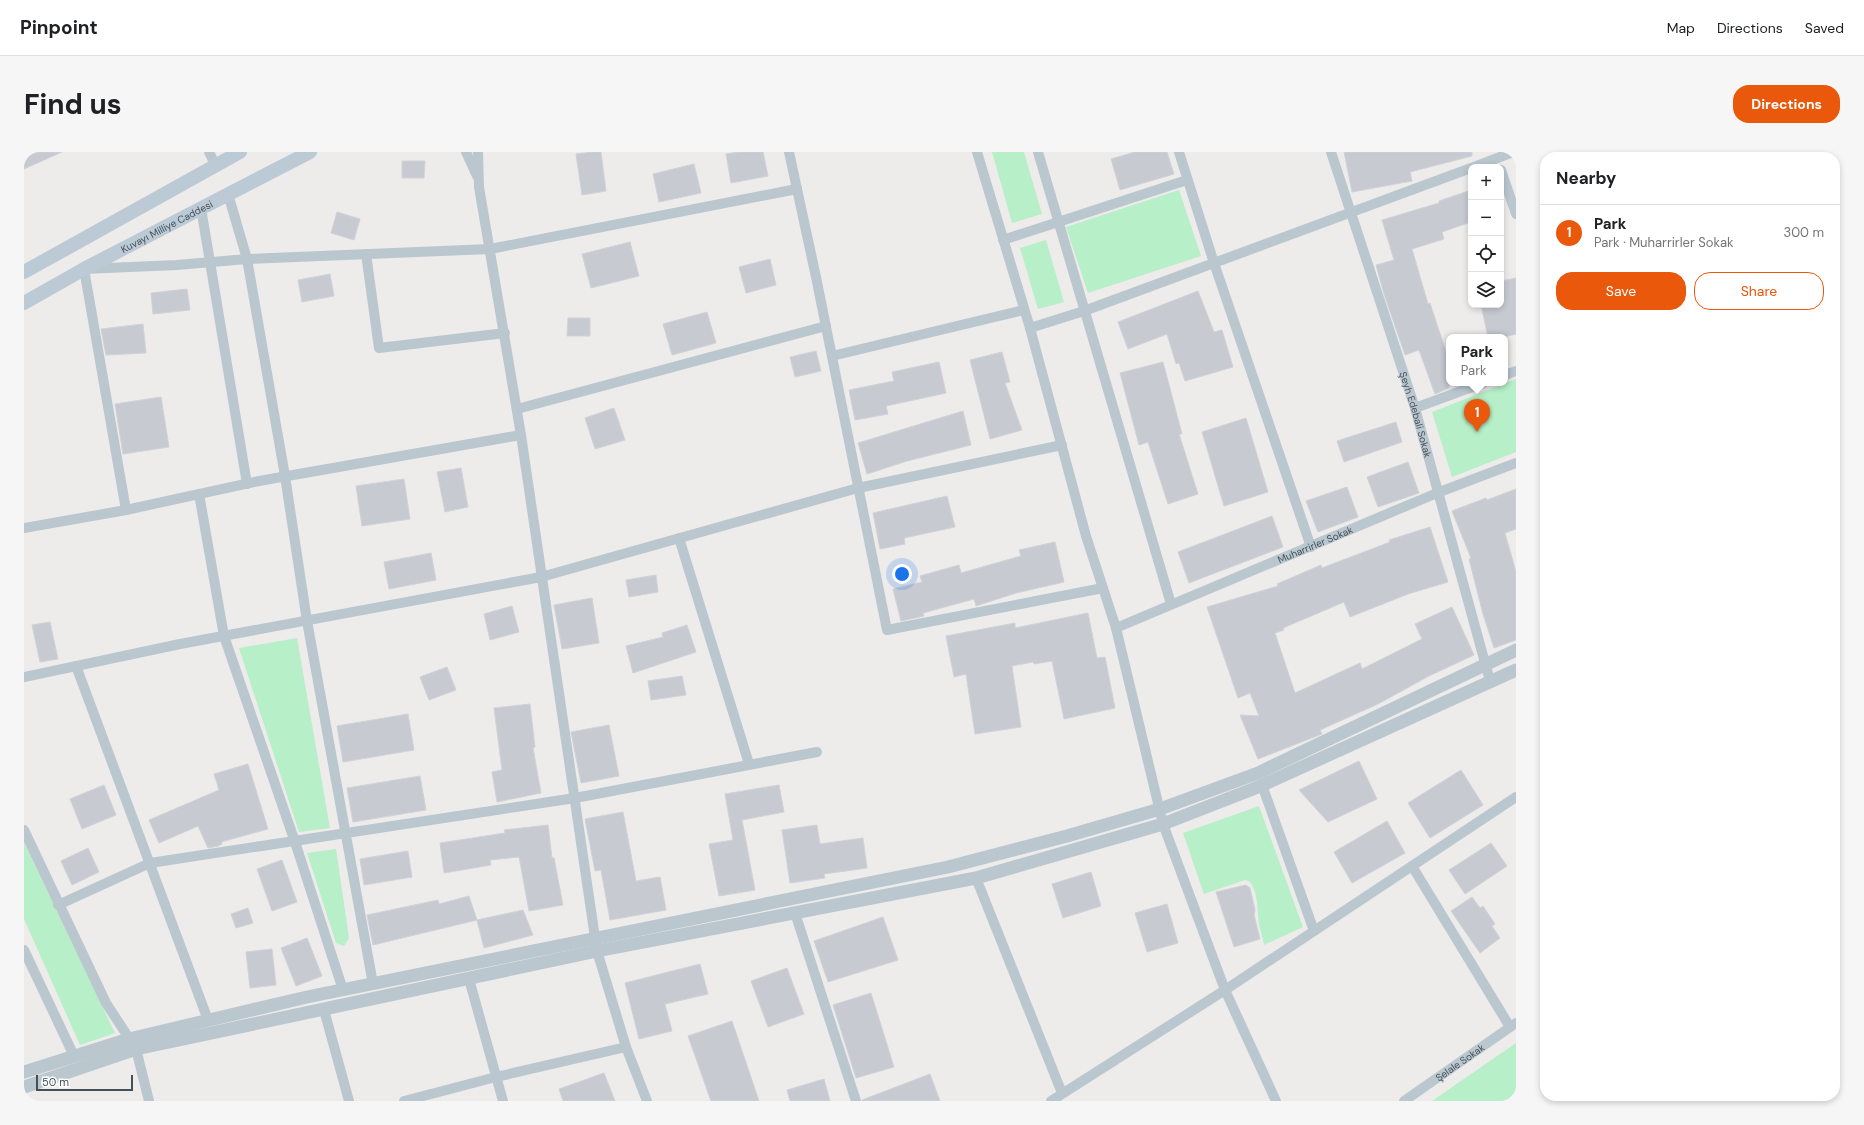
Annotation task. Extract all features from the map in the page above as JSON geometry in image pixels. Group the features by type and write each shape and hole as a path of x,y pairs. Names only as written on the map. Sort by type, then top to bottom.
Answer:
{"main road":[{"path":"24,272 240,152"},
{"name":"Kuvayı Milliye Caddesi","path":"24,303 84,269 310,152"}],"street":[{"path":"209,152 216,166"},
{"path":"466,152 479,181"},
{"path":"478,152 479,181 521,435 596,945 626,1047 647,1101"},
{"path":"789,152 826,326 887,630 1103,588"},
{"path":"977,152 1030,328 1086,536 1116,628 1163,824 1225,990 1276,1101"},
{"path":"1038,152 1171,604"},
{"path":"1179,152 1214,263 1311,547"},
{"name":"Şeyh Edebali Sokak","path":"1332,152 1415,408 1437,493 1490,681"},
{"path":"1483,164 1513,152"},
{"path":"1030,328 1084,311 1468,169"},
{"path":"1504,179 1516,214"},
{"path":"1003,240 1187,180"},
{"path":"126,510 84,269 247,259 490,250 797,189"},
{"path":"228,194 247,259 285,476 307,621 373,984"},
{"path":"201,208 247,484"},
{"path":"366,254 379,348 505,333"},
{"path":"832,356 1024,310"},
{"path":"517,409 826,326"},
{"path":"1415,408 1475,386"},
{"path":"24,528 126,510 285,476 521,435"},
{"path":"24,677 224,636 541,577 858,488 1062,445"},
{"name":"Muharrirler Sokak","path":"1116,628 1437,493 1516,463"},
{"path":"199,494 224,636 295,842 342,990"},
{"path":"679,538 749,764"},
{"path":"24,1072 74,1056 132,1044 324,1010 469,979 596,945 948,868 1067,836 1160,809 1258,774 1516,650"},
{"path":"76,666 208,1020"},
{"path":"24,1087 132,1044 208,1020 342,990 596,945 795,913 976,878 1163,824 1262,785 1516,670"},
{"path":"58,905 150,864 295,842 346,832 575,798 816,752"},
{"path":"1262,785 1314,931"},
{"path":"1051,1101 1225,990 1516,797"},
{"path":"24,830 58,905 106,1003 132,1044 149,1101"},
{"path":"1412,866 1513,1025"},
{"path":"976,878 1062,1094"},
{"path":"795,913 856,1101"},
{"path":"24,950 74,1056"},
{"path":"469,979 503,1101"},
{"path":"324,1010 349,1101"},
{"name":"Şelale Sokak","path":"1404,1101 1513,1025"},
{"path":"404,1101 496,1077 626,1047"}],"green space":[{"path":"992,152 1024,152 1042,214 1012,223"},
{"path":"1179,190 1201,256 1088,293 1066,227"},
{"path":"1046,240 1064,302 1038,309 1020,248"},
{"path":"1516,379 1516,452 1452,477 1432,412 1498,386 1508,386 1508,382"},
{"path":"297,638 330,828 299,832 239,648"},
{"path":"1259,806 1303,927 1264,945 1259,924 1256,896 1249,881 1245,880 1204,894 1183,833"},
{"path":"24,842 115,1033 80,1045 24,919"},
{"path":"336,849 349,938 344,946 336,943 307,853"},
{"path":"1516,1043 1516,1098 1512,1101 1432,1101"}],"building":[{"path":"62,152 24,169 24,154"},
{"path":"601,152 606,191 582,195 576,154"},
{"path":"739,152 763,152 768,176 731,183 726,154"},
{"path":"1135,152 1167,152 1174,174 1120,190 1111,159"},
{"path":"1344,152 1472,152 1472,156 1410,172 1412,181 1352,192"},
{"path":"402,161 425,161 424,178 402,178"},
{"path":"694,164 701,193 659,202 653,174"},
{"path":"1468,191 1468,223 1442,232 1444,239 1412,249 1428,304 1430,303 1446,352 1446,386 1449,386 1449,388 1435,394 1419,350 1405,355 1384,294 1376,265 1394,260 1382,220 1439,203 1439,201"},
{"path":"337,212 360,219 354,240 331,233"},
{"path":"630,242 639,276 591,288 582,254"},
{"path":"770,259 776,285 746,293 739,267"},
{"path":"330,274 334,296 302,302 298,280"},
{"path":"1516,278 1516,334 1508,336 1508,334 1487,334 1482,308 1504,308 1504,280"},
{"path":"187,289 190,310 153,314 151,293"},
{"path":"1198,291 1214,332 1222,330 1233,367 1185,381 1179,363 1176,364 1167,334 1128,349 1118,322"},
{"path":"707,312 716,343 672,355 663,324"},
{"path":"568,318 590,318 590,336 567,336"},
{"path":"143,324 146,353 106,355 101,329"},
{"path":"816,351 821,371 795,377 790,357"},
{"path":"1002,352 1010,382 1005,383 1022,430 990,439 970,360"},
{"path":"939,362 946,393 886,406 888,414 855,420 849,390 894,381 892,372"},
{"path":"1163,362 1182,434 1179,434 1198,494 1168,504 1148,442 1139,445 1120,373"},
{"path":"161,397 169,447 123,454 115,404"},
{"path":"614,408 625,440 595,449 585,418"},
{"path":"963,411 971,445 907,461 867,474 858,443"},
{"path":"1246,418 1268,492 1224,506 1202,432"},
{"path":"1396,422 1402,442 1344,462 1337,441"},
{"path":"1408,462 1419,493 1378,507 1367,477"},
{"path":"461,468 468,507 445,512 437,472"},
{"path":"404,479 410,519 362,526 356,486"},
{"path":"1347,487 1358,517 1318,532 1306,501"},
{"path":"1516,489 1516,529 1505,533 1516,572 1516,640 1494,648 1483,614 1469,559 1471,558 1452,511 1486,498 1487,500"},
{"path":"947,496 955,527 904,538 905,544 880,549 873,513"},
{"path":"1272,516 1283,547 1189,583 1178,552"},
{"path":"1430,527 1448,582 1408,594 1350,617 1344,602 1283,628 1284,630 1275,633 1295,693 1360,663 1362,669 1422,639 1415,624 1452,607 1474,655 1429,676 1378,704 1320,730 1322,734 1258,759 1240,715 1259,716 1250,693 1238,698 1207,607 1278,586 1277,584 1321,565 1322,568 1390,542 1389,540"},
{"path":"1055,542 1064,582 1016,593 976,606 974,599 923,613 924,616 901,621 893,589 922,582 920,576 959,565 961,573 1021,556 1019,550"},
{"path":"431,553 436,580 389,589 384,562"},
{"path":"656,575 658,592 629,597 626,580"},
{"path":"592,598 599,643 562,649 554,605"},
{"path":"512,606 519,632 490,640 484,614"},
{"path":"1088,613 1097,658 1105,657 1115,708 1064,719 1052,661 1034,664 1033,662 1012,666 1021,727 975,734 966,674 954,677 946,636 1015,623 1015,628"},
{"path":"50,622 58,659 40,662 32,625"},
{"path":"687,625 696,652 633,673 626,646 663,637 662,633"},
{"path":"447,667 456,690 429,700 420,677"},
{"path":"682,676 686,695 651,700 648,681"},
{"path":"530,704 535,747 533,748 541,793 497,802 492,772 502,770 494,708"},
{"path":"408,714 414,750 343,762 337,726"},
{"path":"609,725 619,776 581,783 571,732"},
{"path":"1359,761 1377,799 1328,822 1299,790"},
{"path":"248,764 268,829 221,842 222,844 218,846 208,848 198,826 159,843 149,820 219,790 214,774"},
{"path":"1461,770 1483,805 1430,838 1408,803"},
{"path":"420,776 426,810 353,822 347,788"},
{"path":"104,785 116,815 82,829 70,799"},
{"path":"779,785 784,812 742,820 755,890 719,896 709,844 733,840 725,794"},
{"path":"623,812 636,881 660,877 666,910 610,920 601,870 595,871 585,819"},
{"path":"1387,821 1405,853 1352,883 1334,852"},
{"path":"548,825 552,858 554,858 563,905 529,911 519,857 490,860 491,865 444,873 440,843 505,833 504,830"},
{"path":"817,825 820,844 863,838 867,868 824,874 825,878 790,883 782,830"},
{"path":"1491,843 1507,866 1465,894 1449,870"},
{"path":"88,848 99,872 72,885 61,861"},
{"path":"408,851 412,877 364,885 360,859"},
{"path":"282,860 297,902 272,911 257,869"},
{"path":"1091,872 1101,906 1063,918 1052,884"},
{"path":"1246,885 1250,888 1255,910 1254,915 1260,939 1234,947 1216,892"},
{"path":"469,896 477,920 373,945 367,915 438,900 439,904"},
{"path":"1472,897 1480,908 1483,906 1495,924 1492,926 1500,938 1480,953 1451,911"},
{"path":"1167,904 1178,943 1147,952 1135,913"},
{"path":"248,908 253,923 236,928 231,914"},
{"path":"523,910 533,935 484,948 477,920"},
{"path":"883,917 898,960 828,982 814,941"},
{"path":"307,938 322,976 296,986 281,948"},
{"path":"272,949 276,985 250,988 246,952"},
{"path":"700,964 708,994 665,1004 672,1031 639,1039 625,983"},
{"path":"787,968 804,1014 768,1027 751,981"},
{"path":"871,993 894,1067 856,1078 833,1005"},
{"path":"732,1021 759,1101 711,1101 688,1036"},
{"path":"604,1073 615,1101 563,1101 559,1089"},
{"path":"930,1074 940,1101 862,1101 862,1100"},
{"path":"824,1079 830,1101 790,1101 787,1090"}],"place":[{"name":"Park","path":"1477,432"}]}
